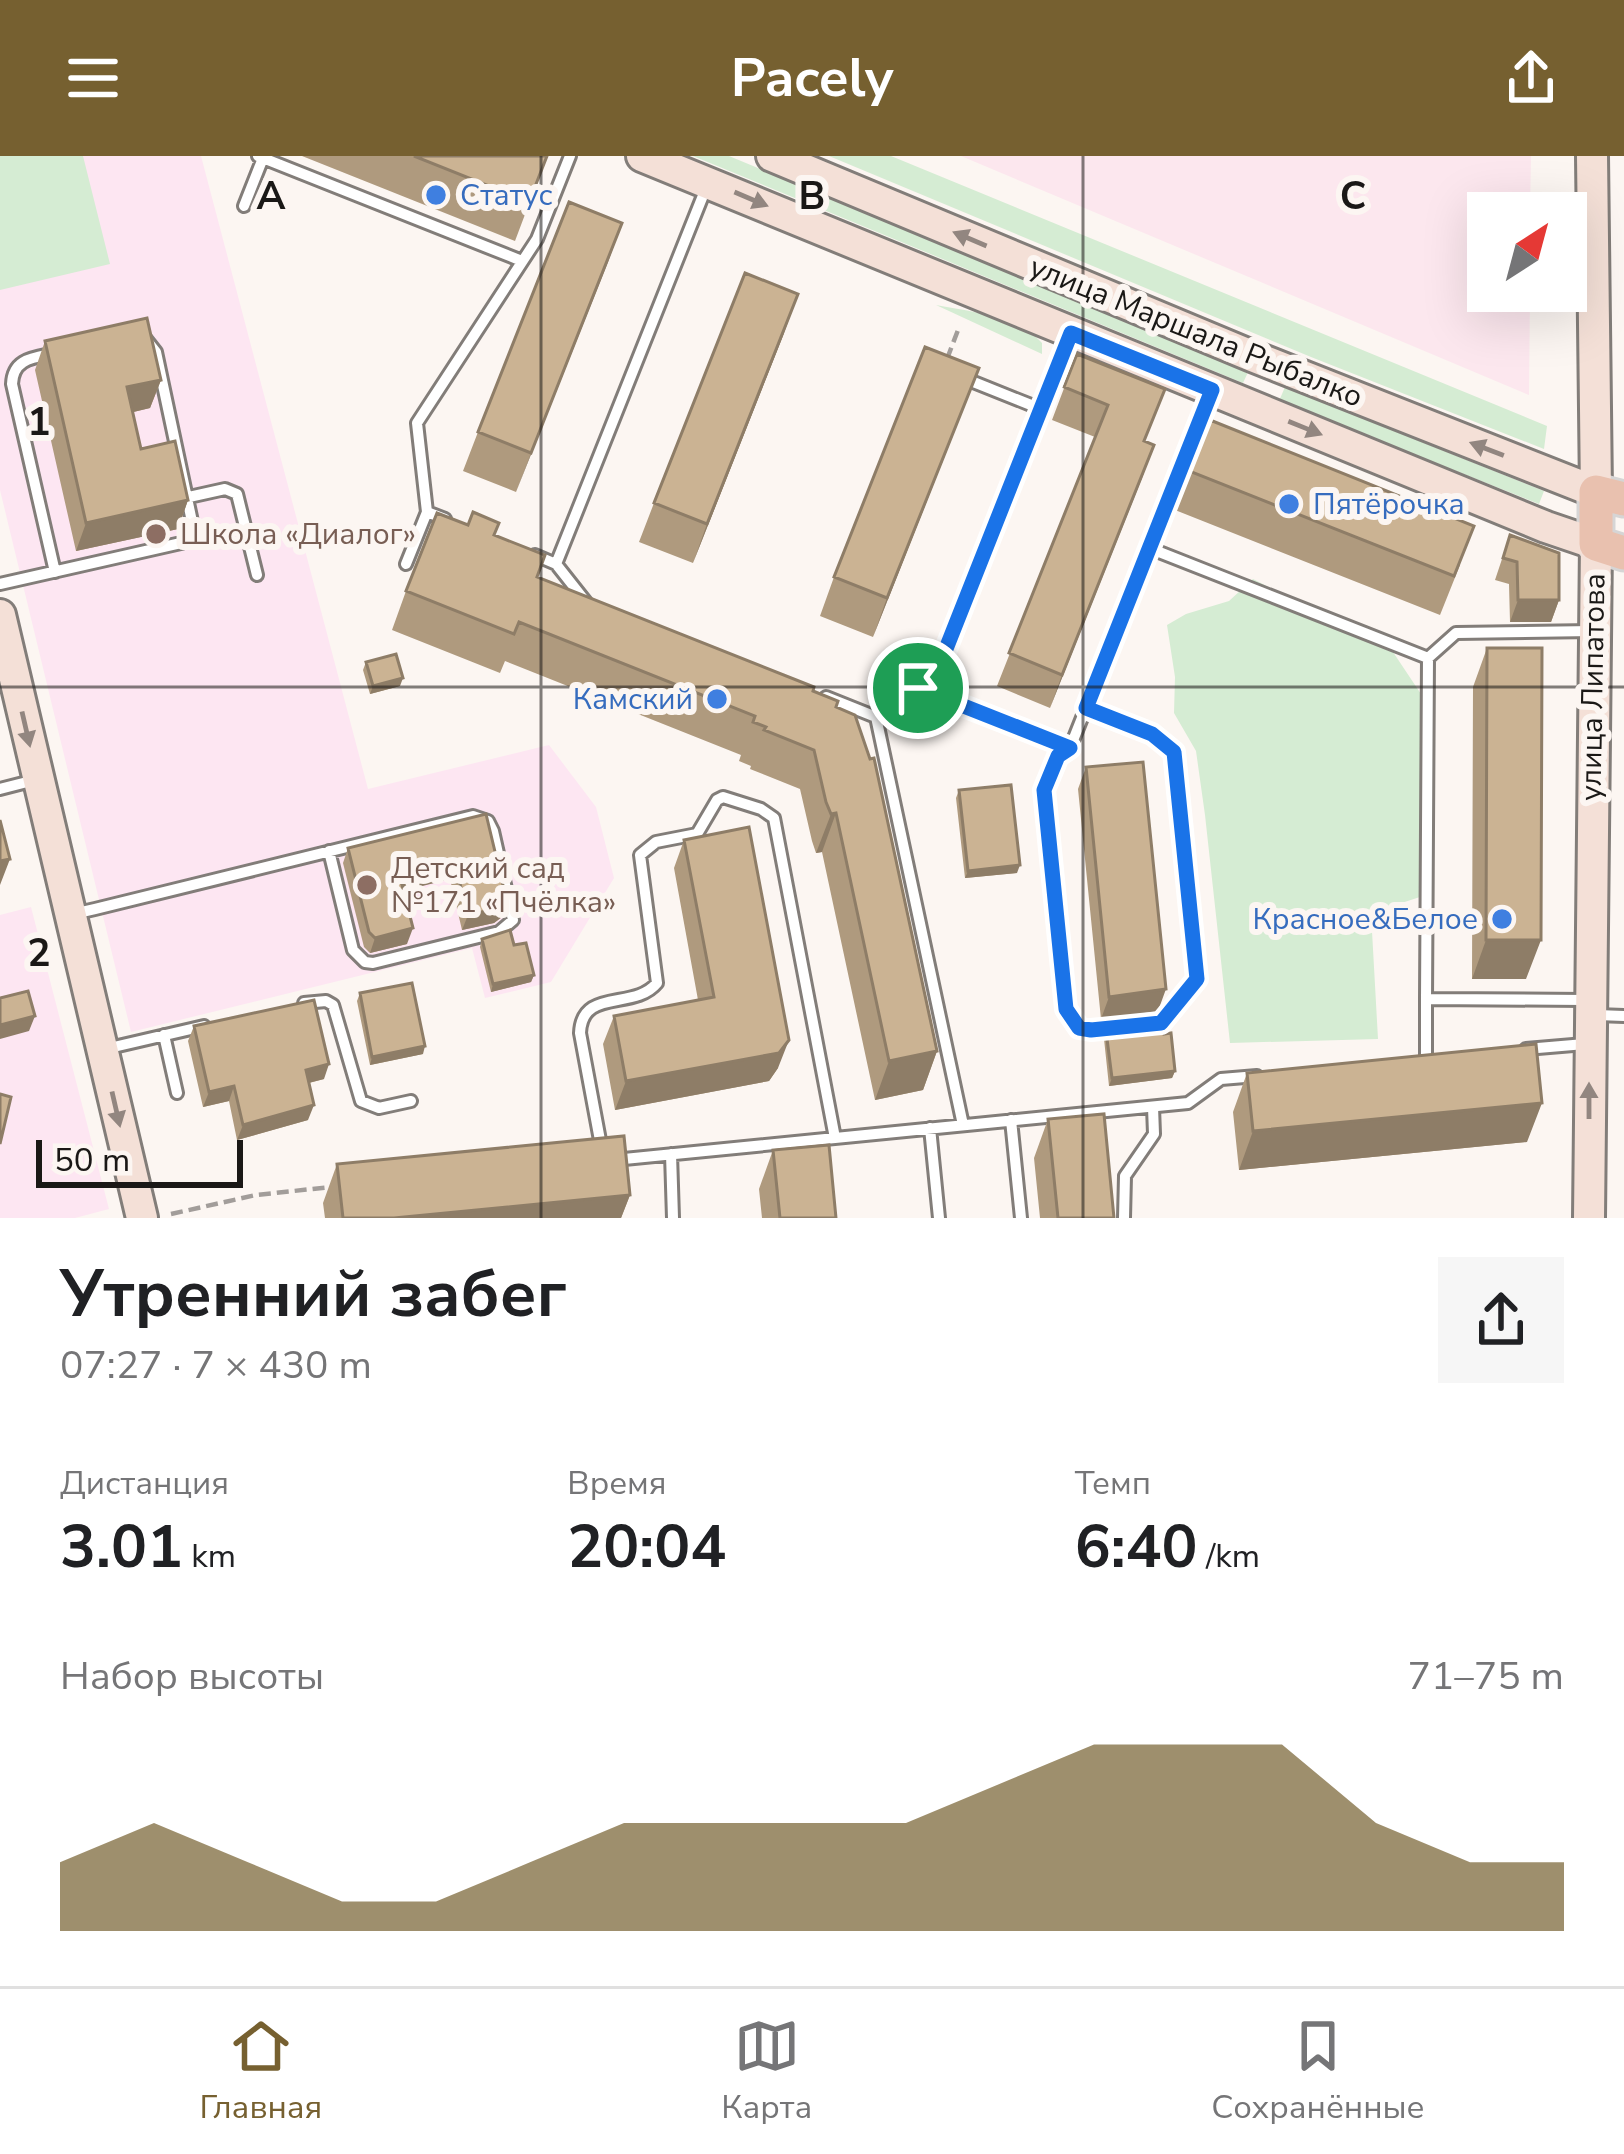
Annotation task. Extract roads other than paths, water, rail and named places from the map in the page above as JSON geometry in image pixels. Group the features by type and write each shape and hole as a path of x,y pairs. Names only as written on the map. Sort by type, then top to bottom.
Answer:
{"main road":[{"name":"улица Маршала Рыбалко","path":"642,156 1546,527 1610,549"},
{"name":"улица Липатова","path":"1589,1218 1593,631 1610,549 1592,156"},
{"name":"улица Маршала Рыбалко","path":"787,159 1252,356 1610,495"},
{"path":"1225,395 1260,383 1252,356"},
{"path":"0,615 101,1049 154,1216"}],"lane":[{"path":"406,564 427,512 417,423 537,239 570,156"},
{"path":"244,206 261,157 522,261"},
{"path":"556,564 708,182"},
{"path":"814,692 876,717 903,705 940,664 1071,333"},
{"path":"0,584 189,539 194,522 156,352 143,337 132,336"},
{"path":"55,572 13,373 28,359 70,350"},
{"path":"966,379 1041,409"},
{"path":"1086,708 1152,734 1174,752 1197,979 1161,1023 1091,1030 1079,1028 1066,1009 1044,790 1058,756 1070,748 1086,708 1150,548 1225,395"},
{"path":"189,497 225,489 237,494 257,575"},
{"path":"427,512 448,521"},
{"path":"513,547 556,564 586,602 607,610"},
{"path":"1150,548 1428,658"},
{"path":"1426,1059 1428,658 1456,633 1593,631"},
{"path":"918,688 1070,748"},
{"path":"876,717 963,1125"},
{"path":"0,789 38,779"},
{"path":"603,1161 580,1018 588,1008 639,996 657,983 640,855 656,842 697,834 723,797 774,818 829,1138 824,1159"},
{"path":"69,915 329,851 481,817 493,831 513,920 499,932 365,962 353,950 329,851"},
{"path":"1426,999 1589,1020 1624,1016"},
{"path":"294,1005 316,1000 333,1005 361,1101 379,1108 411,1101"},
{"path":"1509,1051 1589,1020"},
{"path":"101,1049 207,1025"},
{"path":"164,1035 177,1093"},
{"path":"1403,1061 1447,1057"},
{"path":"582,1163 1188,1103 1221,1079 1266,1075"},
{"path":"1124,1218 1125,1176 1154,1134 1153,1107"},
{"path":"1011,1120 1021,1218"},
{"path":"930,1129 939,1218"},
{"path":"671,1154 673,1218"}],"place":[{"name":"Статус","path":"436,195"},
{"name":"Пятёрочка","path":"1289,504"},
{"name":"Школа «Диалог»","path":"156,534"},
{"name":"Камский","path":"717,699"},
{"name":"Детский сад №171 «Пчёлка»","path":"367,885"},
{"name":"Красное&Белое","path":"1502,919"}]}
